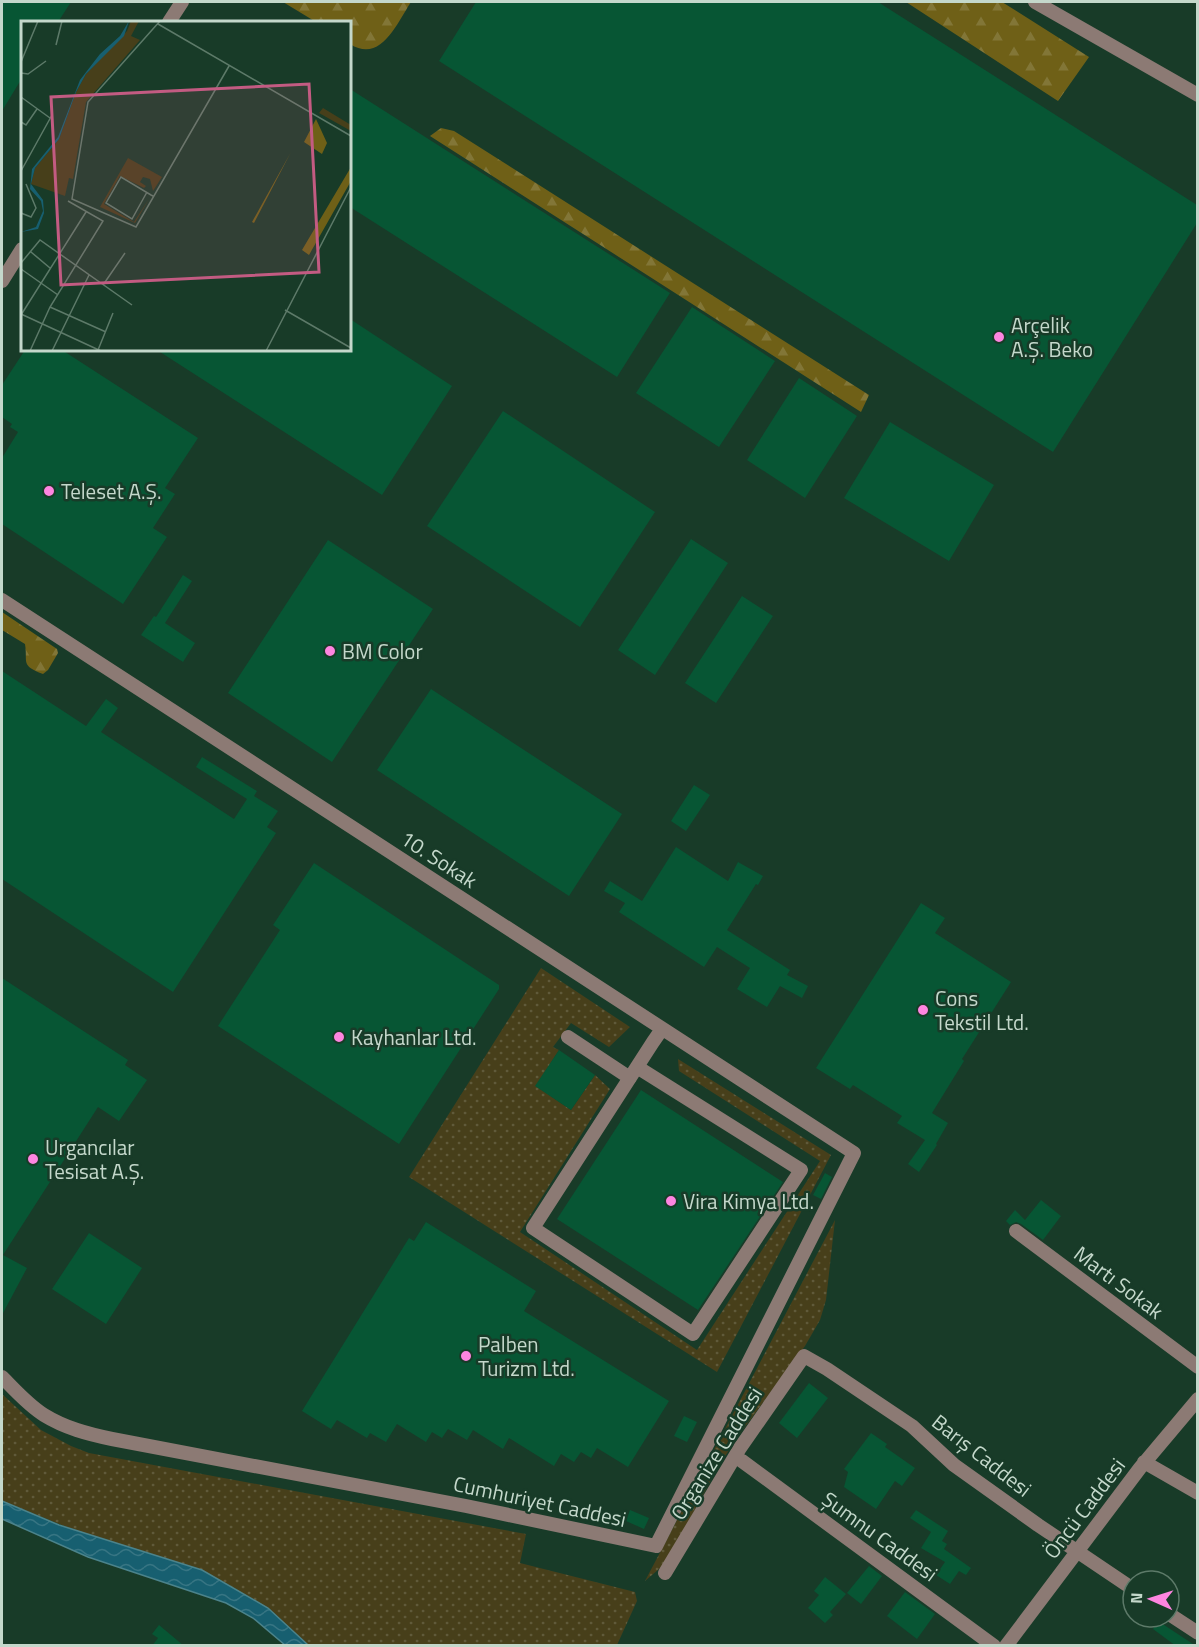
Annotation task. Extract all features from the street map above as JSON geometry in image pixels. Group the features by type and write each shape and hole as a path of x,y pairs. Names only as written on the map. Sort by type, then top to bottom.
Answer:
{"street":[{"path":"170,21 182,2"},
{"path":"1035,2 1197,95"},
{"path":"2,281 21,251"},
{"name":"10. Sokak","path":"2,600 854,1153"},
{"path":"568,1037 633,1072 801,1170 693,1334 533,1228 633,1072 662,1029"},
{"name":"Cumhuriyet Caddesi","path":"2,1377 20,1396 43,1414 81,1432 466,1506 656,1546 854,1153"},
{"name":"Martı Sokak","path":"1016,1231 1197,1367"},
{"name":"Barış Caddesi","path":"804,1356 912,1426 954,1465 1121,1581"},
{"name":"Organize Caddesi","path":"665,1574 740,1448 804,1356"},
{"name":"Öncü Caddesi","path":"1006,1646 1144,1462 1197,1398"},
{"name":"Şumnu Caddesi","path":"742,1461 994,1646"},
{"path":"1144,1462 1197,1493"},
{"path":"1181,1622 1197,1633"}],"shaded area":[{"path":"541,968 630,1027 609,1047 571,1023 553,1047 559,1050 536,1086 571,1110 595,1075 610,1089 520,1232 697,1350 820,1161 679,1071 678,1059 831,1155 717,1372 409,1177"},
{"path":"835,1220 826,1300 820,1320 805,1346 736,1439 666,1563 645,1581"},
{"path":"2,1394 41,1430 89,1453 526,1534 520,1563 635,1592 637,1601 617,1645 308,1645 268,1608 2,1501"}],"green space":[{"path":"283,2 411,2 394,30 379,45 371,49 361,49 351,44 351,21 314,21"},
{"path":"906,2 1002,2 1089,57 1058,101"},
{"path":"441,128 454,131 869,395 861,412 430,136"},
{"path":"2,612 57,649 58,653 43,674 26,663 25,644 2,630"}],"water":[{"path":"2,1501 59,1525 202,1570 268,1608 308,1645 285,1645 253,1618 226,1603 88,1557 2,1519"}],"building":[{"path":"2,2 71,2 59,21 21,21 21,80 2,111"},
{"name":"Arçelik A.Ş. Beko","path":"476,2 878,2 1197,205 1197,223 1053,452 439,61"},
{"path":"351,90 670,293 617,377 351,208"},
{"path":"692,307 775,361 719,447 636,393"},
{"path":"351,320 452,386 382,495 159,351 351,351"},
{"path":"24,351 64,351 198,438 165,488 175,494 153,528 167,537 123,604 2,524 2,458 18,432 10,427 12,424 2,417 2,385"},
{"path":"799,378 857,416 805,498 747,460"},
{"path":"503,411 655,512 580,627 427,526"},
{"path":"890,422 994,485 949,561 844,498"},
{"path":"691,539 728,563 655,675 618,650"},
{"name":"BM Color","path":"328,540 433,609 332,762 228,693"},
{"path":"183,575 192,581 165,623 195,643 183,662 141,635 154,616 156,617"},
{"path":"742,596 773,616 716,703 685,683"},
{"path":"2,671 86,726 106,699 118,708 101,732 234,819 247,799 196,767 202,757 257,791 254,796 278,811 267,827 276,833 173,992 2,879"},
{"name":"BM Color","path":"431,689 622,814 569,896 377,770"},
{"path":"694,785 710,795 686,831 671,821"},
{"path":"676,847 728,881 738,862 763,876 727,930 790,970 787,975 808,986 802,998 780,986 767,1007 737,989 750,968 717,947 704,967 619,912 625,903 604,891 610,881 642,901"},
{"path":"314,863 499,985 499,989 399,1144 218,1026 280,930 273,925"},
{"name":"Cons Tekstil Ltd.","path":"921,903 945,918 935,933 1011,982 962,1059 964,1061 932,1113 948,1123 919,1172 908,1164 925,1140 897,1123 902,1116 853,1085 850,1089 816,1068"},
{"name":"Urgancılar Tesisat A.Ş.","path":"2,978 128,1060 125,1065 147,1080 119,1121 98,1107 3,1255 27,1268 2,1315"},
{"path":"559,1050 595,1075 571,1110 535,1086"},
{"name":"Vira Kimya Ltd.","path":"641,1090 783,1182 698,1310 557,1219"},
{"path":"825,1173 832,1177 821,1199 813,1195"},
{"path":"1041,1200 1061,1216 1043,1240 1021,1224 1016,1222 1010,1225 1006,1221 1015,1210 1025,1220"},
{"name":"Palben Turizm Ltd.","path":"426,1222 536,1291 524,1311 669,1401 628,1467 597,1448 591,1458 581,1452 574,1462 561,1454 554,1466 509,1438 503,1449 473,1430 467,1440 448,1429 442,1438 432,1432 426,1442 397,1424 386,1442 370,1433 367,1438 337,1420 331,1429 302,1411 409,1238 414,1241"},
{"path":"89,1233 142,1268 106,1324 52,1289"},
{"path":"809,1383 828,1398 797,1438 779,1423"},
{"path":"684,1416 697,1422 687,1442 674,1436"},
{"path":"871,1433 887,1444 885,1447 915,1468 902,1486 895,1481 876,1509 844,1487 848,1472 844,1469"},
{"path":"630,1510 649,1518 644,1529 626,1521"},
{"path":"916,1510 948,1531 942,1541 947,1544 944,1549 971,1568 966,1575 959,1571 950,1584 936,1575 945,1562 921,1548 931,1532 910,1518"},
{"path":"869,1566 882,1576 861,1604 847,1593"},
{"path":"825,1577 846,1594 830,1612 833,1615 825,1623 808,1608 819,1595 814,1591"},
{"path":"905,1592 935,1614 917,1639 887,1616"},
{"path":"159,1625 184,1646 152,1646 158,1638 152,1634"},
{"path":"1153,1629 1170,1629 1196,1646 1176,1646"}],"place":[{"name":"Arçelik A.Ş. Beko","path":"999,337"},
{"name":"Teleset A.Ş.","path":"49,491"},
{"name":"BM Color","path":"330,651"},
{"name":"Cons Tekstil Ltd.","path":"923,1010"},
{"name":"Kayhanlar Ltd.","path":"339,1037"},
{"name":"Urgancılar Tesisat A.Ş.","path":"33,1159"},
{"name":"Vira Kimya Ltd.","path":"671,1201"},
{"name":"Palben Turizm Ltd.","path":"466,1356"}]}
